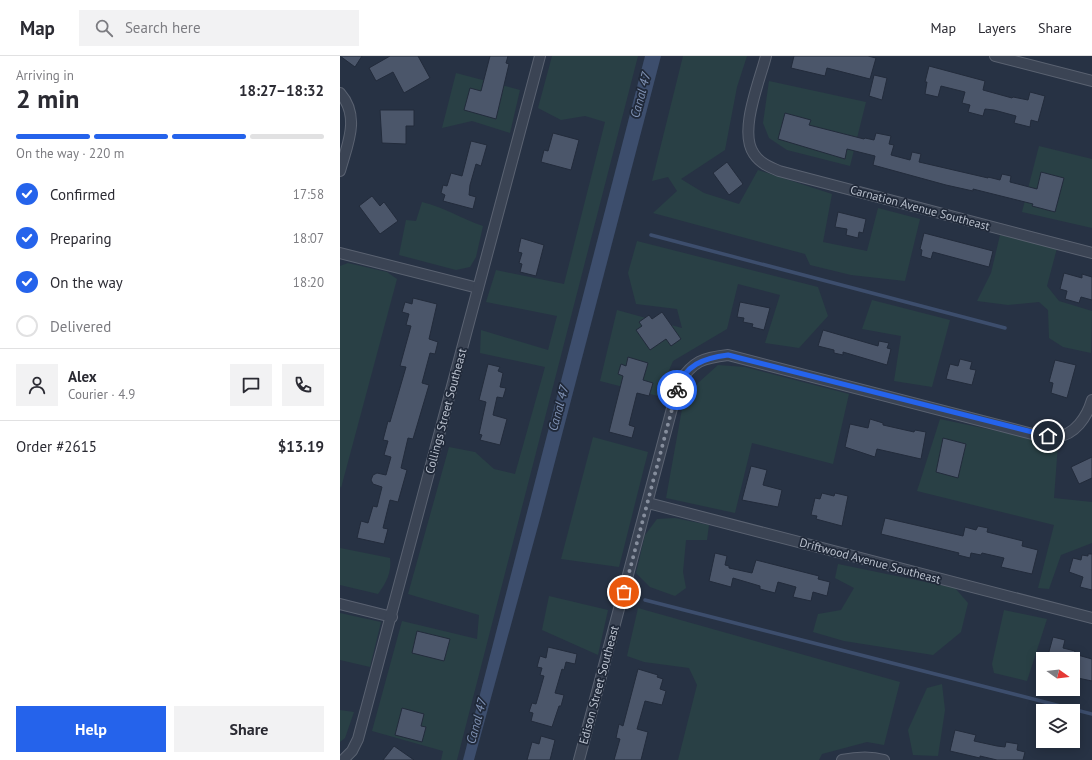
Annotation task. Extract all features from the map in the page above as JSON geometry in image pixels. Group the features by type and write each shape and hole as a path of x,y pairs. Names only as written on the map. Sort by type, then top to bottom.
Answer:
{"street":[{"name":"Collings Street Southeast","path":"343,760 352,751 358,739 392,617 540,56"},
{"name":"Carnation Avenue Southeast","path":"766,56 749,120 748,137 753,153 762,164 779,171 1092,253"},
{"path":"995,56 1092,81"},
{"path":"340,171 352,126 350,111 343,97"},
{"path":"340,252 478,288"},
{"name":"Edison Street Southeast","path":"579,760 679,382 690,367 710,357 728,355 1040,436 1050,437 1056,437 1070,432 1082,423 1092,400"},
{"name":"Driftwood Avenue Southeast","path":"648,503 1092,618"},
{"path":"340,604 392,617"},
{"path":"842,760 855,757 884,760"}],"green space":[{"path":"552,56 638,56 457,760 441,760 443,751 372,731 402,621 477,639 479,615 408,594 449,447 475,452 494,469 515,474 545,367 480,353 481,330 548,350 557,316 486,302 496,270 564,284 605,122 585,116 561,120 538,108"},
{"path":"683,56 747,56 737,87 725,150 681,179 704,193 739,204 758,170 832,194 823,242 867,251 878,208 920,219 905,281 851,275 810,265 805,254 653,213 677,191 668,177 652,181"},
{"path":"456,73 520,90 510,133 472,121 442,128"},
{"path":"769,81 866,102 850,166 787,150 769,138 763,123"},
{"path":"1039,146 1092,159 1092,228 1022,212"},
{"path":"422,202 438,207 483,226 476,257 470,267 456,270 399,255 406,220 416,221"},
{"path":"1000,235 1057,248 1047,286 1059,301 1092,311 1091,353 1063,347 1049,338 1048,310 1039,302 1008,305 977,301 991,273"},
{"path":"637,241 818,287 828,316 799,348 765,343 780,295 738,284 727,329 673,361 658,396 600,381 617,310 682,328 677,309 636,304 628,273"},
{"path":"348,263 387,272 397,279 341,488 340,266"},
{"path":"872,300 950,320 932,387 894,381 901,336 862,329"},
{"path":"718,365 745,367 849,394 833,464 752,443 735,513 666,498 682,409 698,383"},
{"path":"940,419 1058,444 1054,498 1092,502 1092,543 1061,555 1049,589 1038,588 1054,525 917,491"},
{"path":"593,437 648,452 619,567 561,559"},
{"path":"675,518 709,525 707,540 686,540 683,572 686,588 675,596 650,587 636,573 645,535 657,519"},
{"path":"340,548 390,558 388,577 378,594 340,585"},
{"path":"838,564 955,588 968,603 961,632 933,655 844,641 813,632 818,614 841,610 854,588 835,578"},
{"path":"549,596 608,610 598,655 542,630"},
{"path":"638,608 900,682 884,745 867,742 822,754 819,760 678,760 697,685 689,668 644,662 627,656"},
{"path":"1004,610 1047,619 1027,681 994,673 992,664"},
{"path":"340,613 381,622 370,667 340,660"},
{"path":"942,684 945,710 938,756 913,755 908,730 927,688"},
{"path":"340,710 354,712 345,738 340,742"}],"water":[{"name":"Canal 47","path":"645,56 661,56 541,515 474,760 463,760"}],"building":[{"path":"340,56 362,56 355,67"},
{"path":"390,56 418,56 430,78 404,93 393,72 376,81 369,68"},
{"path":"490,56 508,56 506,63 509,64 496,119 464,110 470,88 481,91"},
{"path":"794,56 868,56 876,58 870,79 827,68 825,76 791,68"},
{"path":"929,66 985,81 983,90 1012,98 1028,100 1030,92 1045,96 1038,122 1031,120 1030,127 1014,123 1016,116 994,110 985,109 983,116 968,112 970,105 962,103 965,92 941,86 938,97 925,94 927,82 925,82"},
{"path":"874,75 887,78 882,100 869,96"},
{"path":"380,110 414,110 414,126 406,126 406,144 382,143"},
{"path":"785,113 811,120 809,125 864,139 874,140 876,133 891,136 889,144 894,145 891,155 910,160 912,152 921,154 919,162 1000,180 1002,174 1011,176 1010,182 1037,189 1041,172 1064,178 1055,212 1032,206 1033,204 973,189 973,191 946,185 873,165 875,156 847,149 845,159 778,139"},
{"path":"553,133 579,140 571,170 541,162 544,150 548,151"},
{"path":"471,141 487,145 481,166 476,164 470,185 469,195 476,197 473,209 443,201 445,195 441,193 443,185 447,186 451,173 462,176"},
{"path":"727,162 743,184 729,195 713,173"},
{"path":"372,196 380,206 384,202 398,221 380,234 359,206"},
{"path":"838,212 866,219 863,233 859,232 858,238 846,235 847,229 835,227"},
{"path":"924,233 993,251 989,267 933,252 931,259 921,256 922,250 920,249"},
{"path":"521,238 544,245 536,276 520,272 522,264 519,263 522,253 518,252"},
{"path":"1064,273 1082,278 1082,274 1092,277 1092,300 1081,297 1079,303 1065,299 1067,291 1060,289"},
{"path":"413,298 437,304 429,339 438,342 435,354 430,353 422,383 429,385 413,439 408,438 401,468 407,470 398,502 390,500 383,528 388,529 384,544 357,538 361,521 368,523 373,506 377,507 382,487 373,484 371,480 373,475 377,473 386,475 391,457 384,455 388,441 383,440 388,421 390,422 406,367 400,366 411,326 406,325 409,314 402,312 405,302 412,304"},
{"path":"740,302 770,308 764,330 752,327 753,324 743,322 744,318 737,317"},
{"path":"662,312 681,339 671,346 666,339 650,350 636,330 642,326 639,322 649,315 652,319"},
{"path":"823,330 878,346 879,341 889,343 887,348 891,349 887,365 843,352 843,355 834,353 834,350 818,346"},
{"path":"628,357 648,363 643,380 653,383 649,396 637,393 629,425 635,427 632,438 609,432 623,376 618,374 621,364 626,366"},
{"path":"960,359 972,362 970,369 976,370 972,385 946,379 950,364 958,366"},
{"path":"1055,360 1076,365 1067,398 1051,393 1053,383 1049,382"},
{"path":"488,364 500,367 498,371 503,373 500,387 506,388 503,398 497,397 493,415 507,419 500,445 480,440 482,435 479,434 486,402 479,400"},
{"path":"870,419 883,423 883,425 914,432 915,430 926,432 921,459 877,449 875,457 845,447 850,424 868,428"},
{"path":"943,438 966,444 958,478 936,472"},
{"path":"1092,457 1092,478 1079,484 1071,467"},
{"path":"751,466 767,470 763,485 782,490 778,507 742,500"},
{"path":"822,493 834,496 835,493 848,496 842,526 816,519 817,516 811,515 815,498 820,499"},
{"path":"885,518 963,536 965,527 976,530 978,526 988,528 987,532 1023,541 1022,546 1038,550 1032,574 1001,567 1004,558 982,553 981,555 971,553 970,558 958,555 959,553 881,534"},
{"path":"715,553 727,556 725,565 729,566 729,568 752,573 756,560 819,576 818,579 830,582 827,596 813,592 811,601 793,597 796,587 778,582 775,593 760,589 760,586 733,578 731,587 709,581"},
{"path":"1088,554 1092,554 1092,590 1080,587 1083,577 1069,572 1073,558 1081,560 1082,555 1088,556"},
{"path":"417,631 450,639 444,661 412,653"},
{"path":"1053,637 1065,640 1063,648 1075,651 1075,652 1049,652"},
{"path":"548,647 577,654 575,664 566,662 564,670 562,669 555,693 564,695 552,727 531,721 533,713 529,712 532,703 536,704 544,676 540,675 542,668 537,667 540,656 546,658"},
{"path":"1080,656 1092,659 1092,681 1080,678"},
{"path":"638,669 658,675 657,677 663,679 660,689 666,691 662,705 645,701 637,729 648,732 641,760 614,760 620,739 616,738 619,724 623,726"},
{"path":"402,708 424,714 421,726 426,727 422,742 395,735"},
{"path":"955,730 976,735 974,741 1005,747 1006,742 1018,744 1017,750 1025,752 1023,760 997,760 980,756 980,758 950,751"},
{"path":"541,736 555,740 550,760 527,760 532,742 539,744"},
{"path":"394,746 414,760 383,760"}],"waterway":[{"path":"651,235 1005,328"},
{"path":"645,600 1092,714"}],"way so far":[{"path":"624,592 677,390"}],"route":[{"path":"677,390 679,382 690,367 710,357 728,355 1040,436 1048,436"}]}
